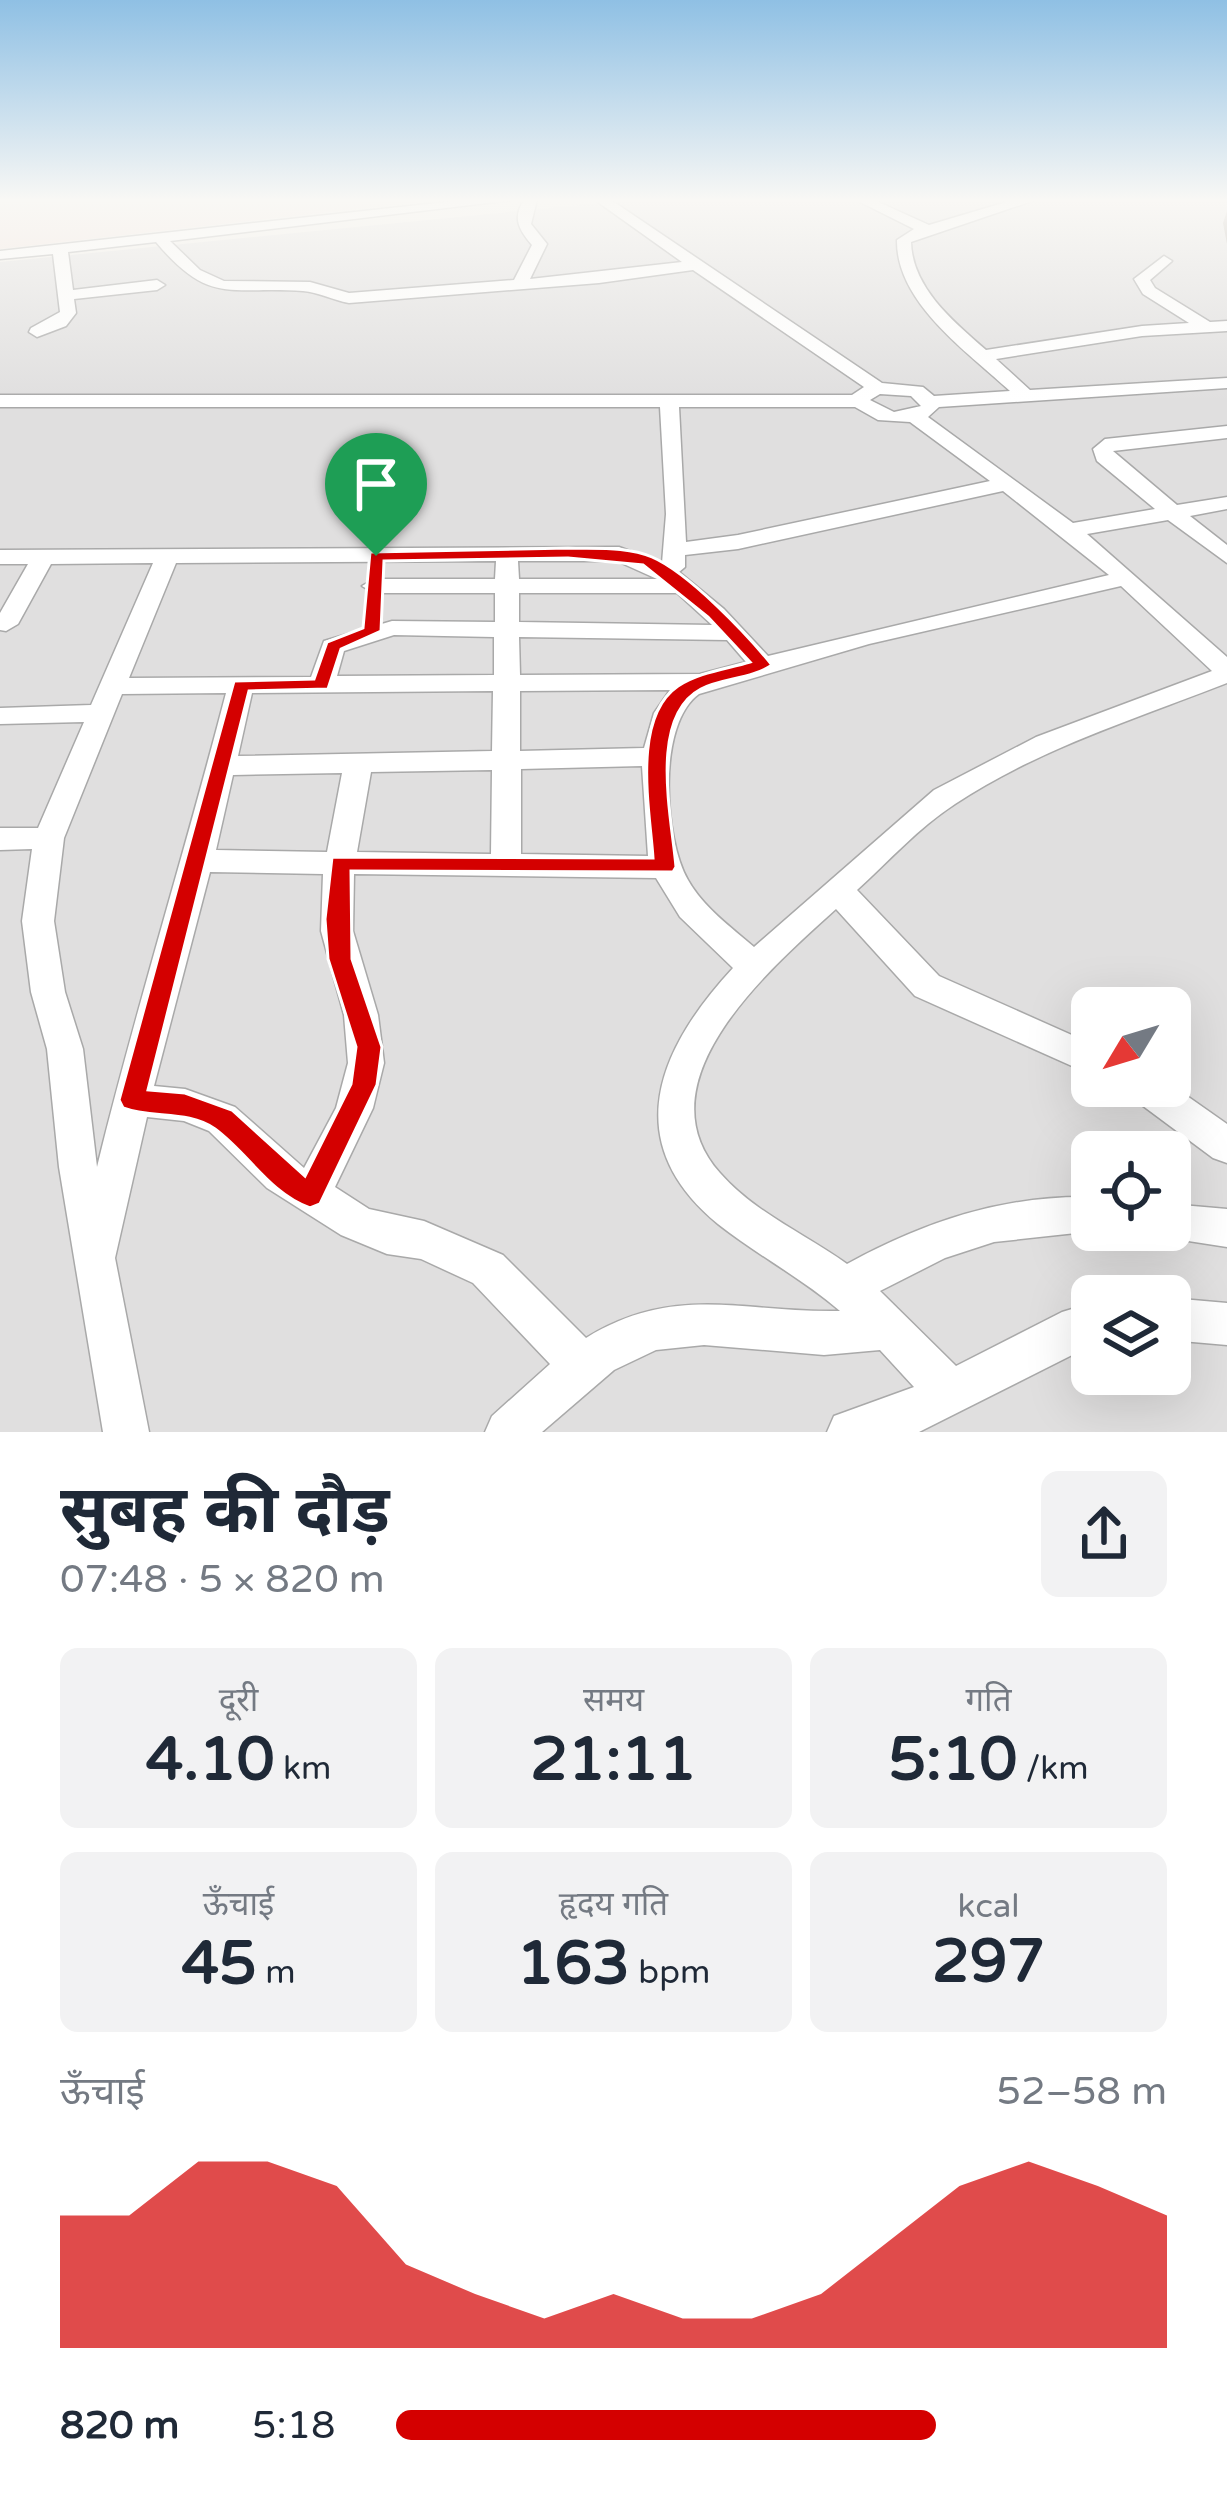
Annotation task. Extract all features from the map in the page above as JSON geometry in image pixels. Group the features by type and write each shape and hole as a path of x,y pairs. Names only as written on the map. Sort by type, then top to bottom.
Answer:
{"street":[{"path":"37,332 66,318 63,267"},
{"path":"185,267 223,288 313,286 349,298 688,267"},
{"path":"520,284 529,267"},
{"path":"697,267 877,388 916,392 922,409 1006,484 1126,578 1179,633 1227,672 1005,763 942,798 753,966 693,1050 678,1091 678,1141 695,1176 845,1288 951,1394"},
{"path":"904,267 934,308 1024,394"},
{"path":"1157,267 1142,279 1149,291 1217,327"},
{"path":"68,295 157,285"},
{"path":"984,356 1142,331 1217,327"},
{"path":"0,401 860,401 887,416 1024,394 1227,383"},
{"path":"860,401 877,388"},
{"path":"669,402 678,582"},
{"path":"1227,431 1112,443 1103,448 1104,457 1227,556"},
{"path":"674,550 738,542 1006,484"},
{"path":"1069,530 1227,503"},
{"path":"506,865 510,759 507,554"},
{"path":"0,557 619,554 648,561 678,582 763,665"},
{"path":"126,1432 78,1167 65,1049 48,992 38,921 50,838 167,556"},
{"path":"372,631 376,556"},
{"path":"6,624 44,558"},
{"path":"753,966 699,916 665,867 656,757 666,714 680,693 700,682 763,665 1126,578"},
{"path":"374,586 678,582"},
{"path":"321,685 333,646 372,631 734,633"},
{"path":"0,716 241,685 700,682"},
{"path":"95,1260 241,685"},
{"path":"222,766 656,757"},
{"path":"310,1195 364,1085 369,1047 340,959 336,919 340,863 358,763"},
{"path":"0,839 50,838"},
{"path":"198,861 665,867"},
{"path":"838,890 927,986 982,1015 1071,1051"},
{"path":"132,1100 185,1105 222,1119 281,1175 355,1222 387,1235 424,1240 488,1269 583,1366"},
{"path":"1173,1107 1227,1146"},
{"path":"845,1288 922,1244 1029,1215 1071,1216"},
{"path":"1191,1225 1227,1228"},
{"path":"1191,1321 1227,1324"},
{"path":"508,1432 583,1366 631,1336 675,1323 824,1334 889,1328"},
{"path":"850,1432 951,1394 1071,1330"}],"shaded area":[{"path":"0,267 1227,267 1227,1432 0,1432"}],"route":[{"path":"568,553 619,554 648,561 714,613 763,665 700,682 680,693 666,714 656,757 665,867 340,863 336,919 340,959 369,1047 364,1085 310,1195 281,1175 222,1119 185,1105 132,1100 241,685 321,685 333,646 372,631 376,556 568,553"}]}
